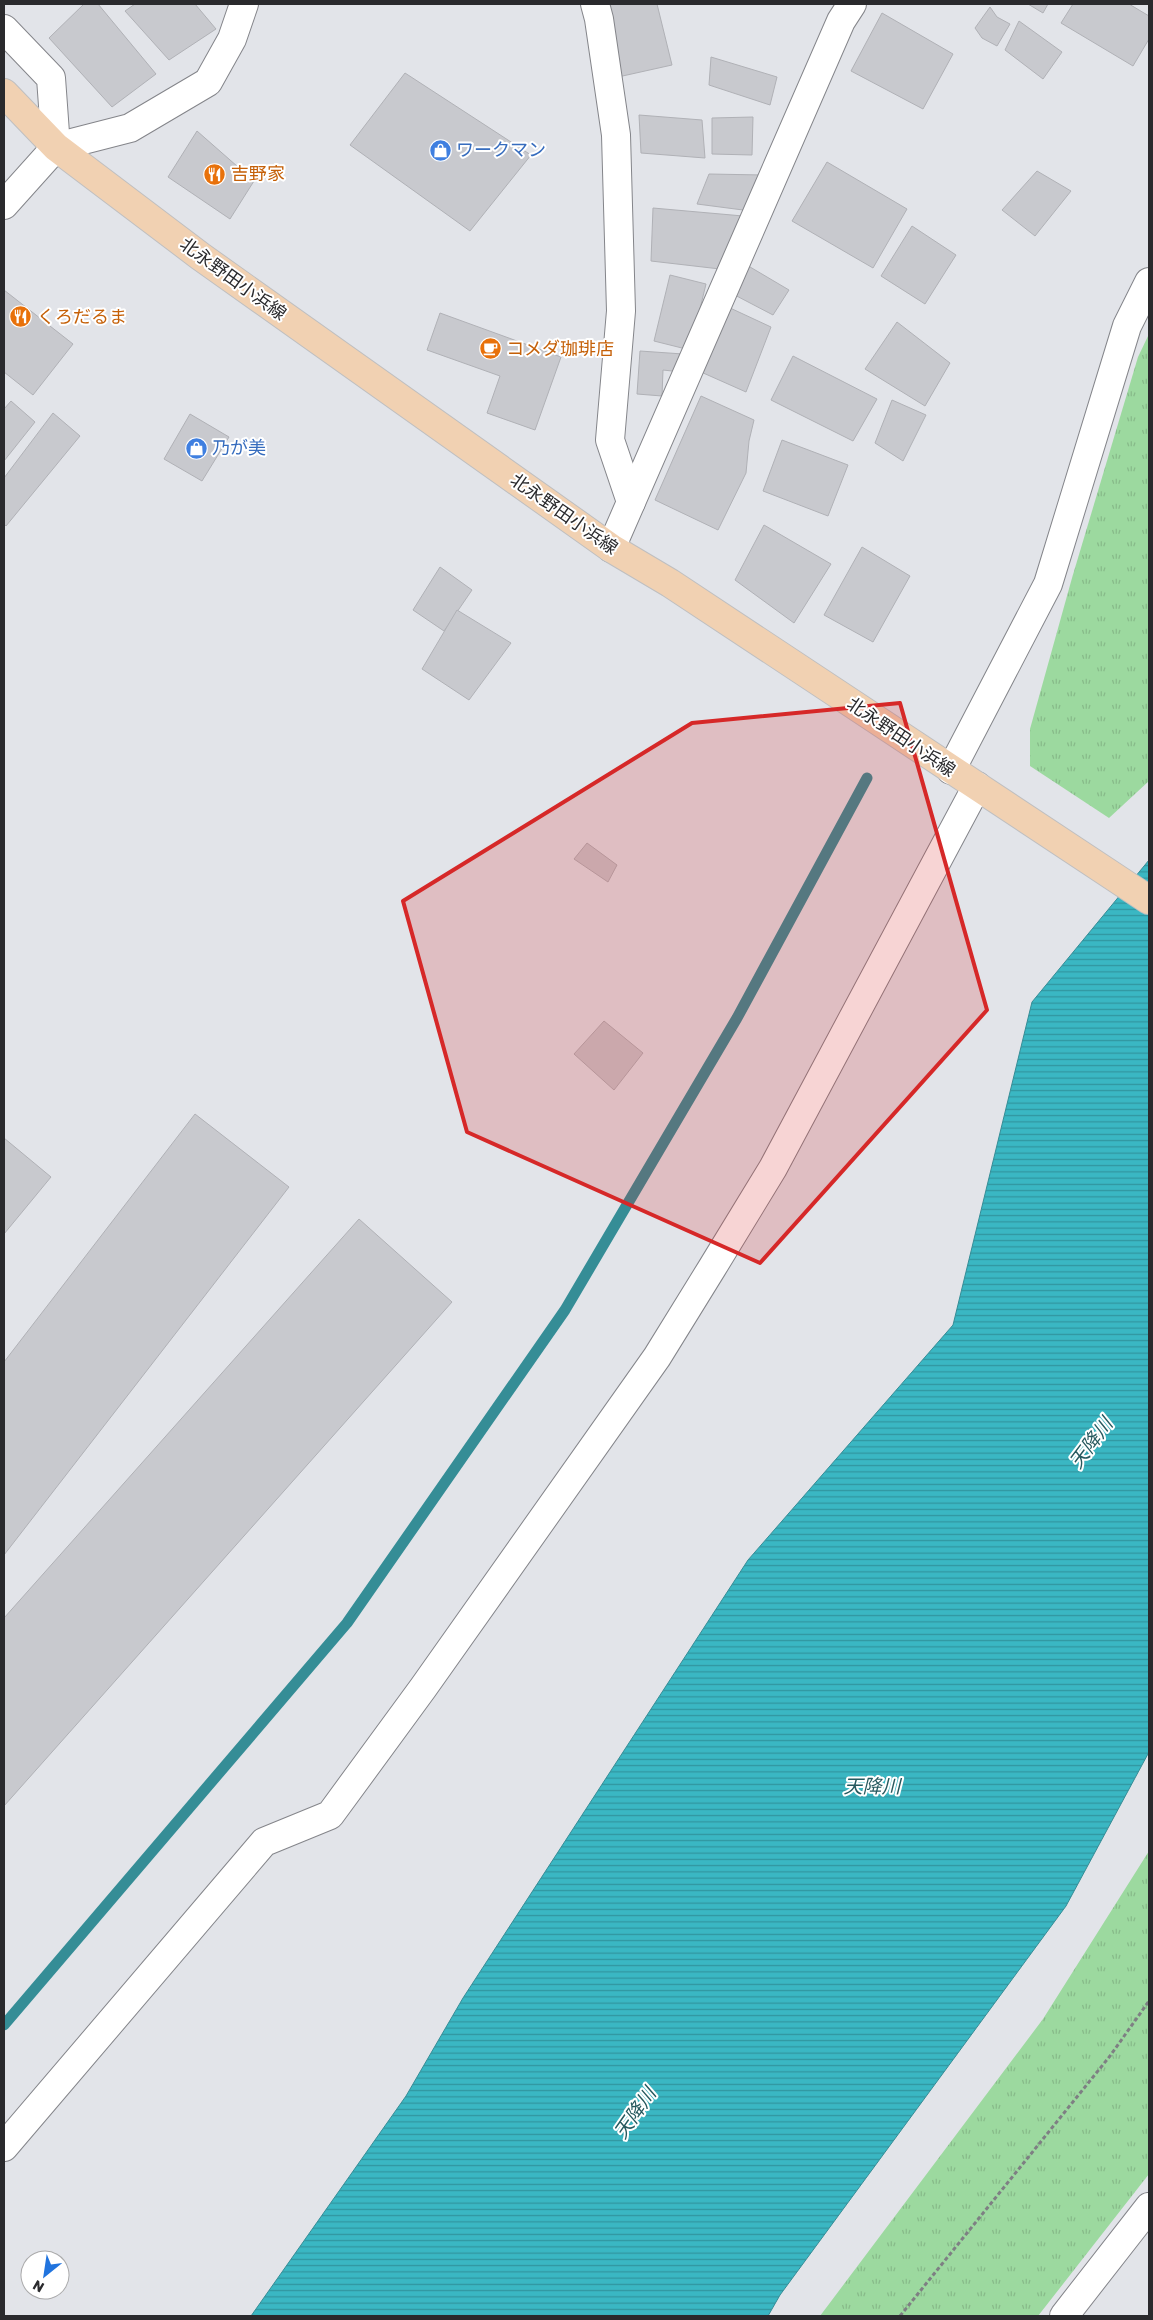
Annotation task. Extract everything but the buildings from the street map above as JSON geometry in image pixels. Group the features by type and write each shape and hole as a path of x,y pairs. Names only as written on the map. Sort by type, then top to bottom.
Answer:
{"main road":[{"name":"北永野田小浜線","path":"4,93 56,147 200,256 611,548 670,583 1149,900"}],"street":[{"path":"4,205 56,147 130,128 208,82 232,38 244,4"},
{"path":"595,4 600,20 616,135 621,311 610,440 631,502"},
{"path":"611,548 841,21 852,4"},
{"path":"4,29 51,78 56,147"},
{"path":"951,770 1048,584 1127,326 1149,282"},
{"path":"4,2147 264,1842 330,1814 423,1688 657,1357 773,1168 977,786"},
{"path":"1064,2316 1149,2207"}],"path":[{"path":"900,2316 1110,2056 1149,2001"}],"highlighted area":[{"path":"900,703 987,1010 760,1263 467,1132 403,901 692,723"}],"green space":[{"path":"1149,334 1149,781 1109,818 1030,766 1030,729 1072,578 1138,357"},
{"path":"1149,1851 1149,2174 1038,2316 820,2316 1043,2019"}],"water":[{"name":"天降川","path":"1149,860 1149,1752 1066,1906 780,2295 768,2316 251,2316 406,2096 463,1998 748,1560 953,1325 1032,1002"}],"waterway":[{"path":"4,2025 347,1623 565,1310 737,1018 867,778"}],"place":[{"name":"ワークマン","path":"440,150"},
{"name":"吉野家","path":"215,174"},
{"name":"くろだるま","path":"21,317"},
{"name":"コメダ珈琲店","path":"490,349"},
{"name":"乃が美","path":"196,448"}]}
